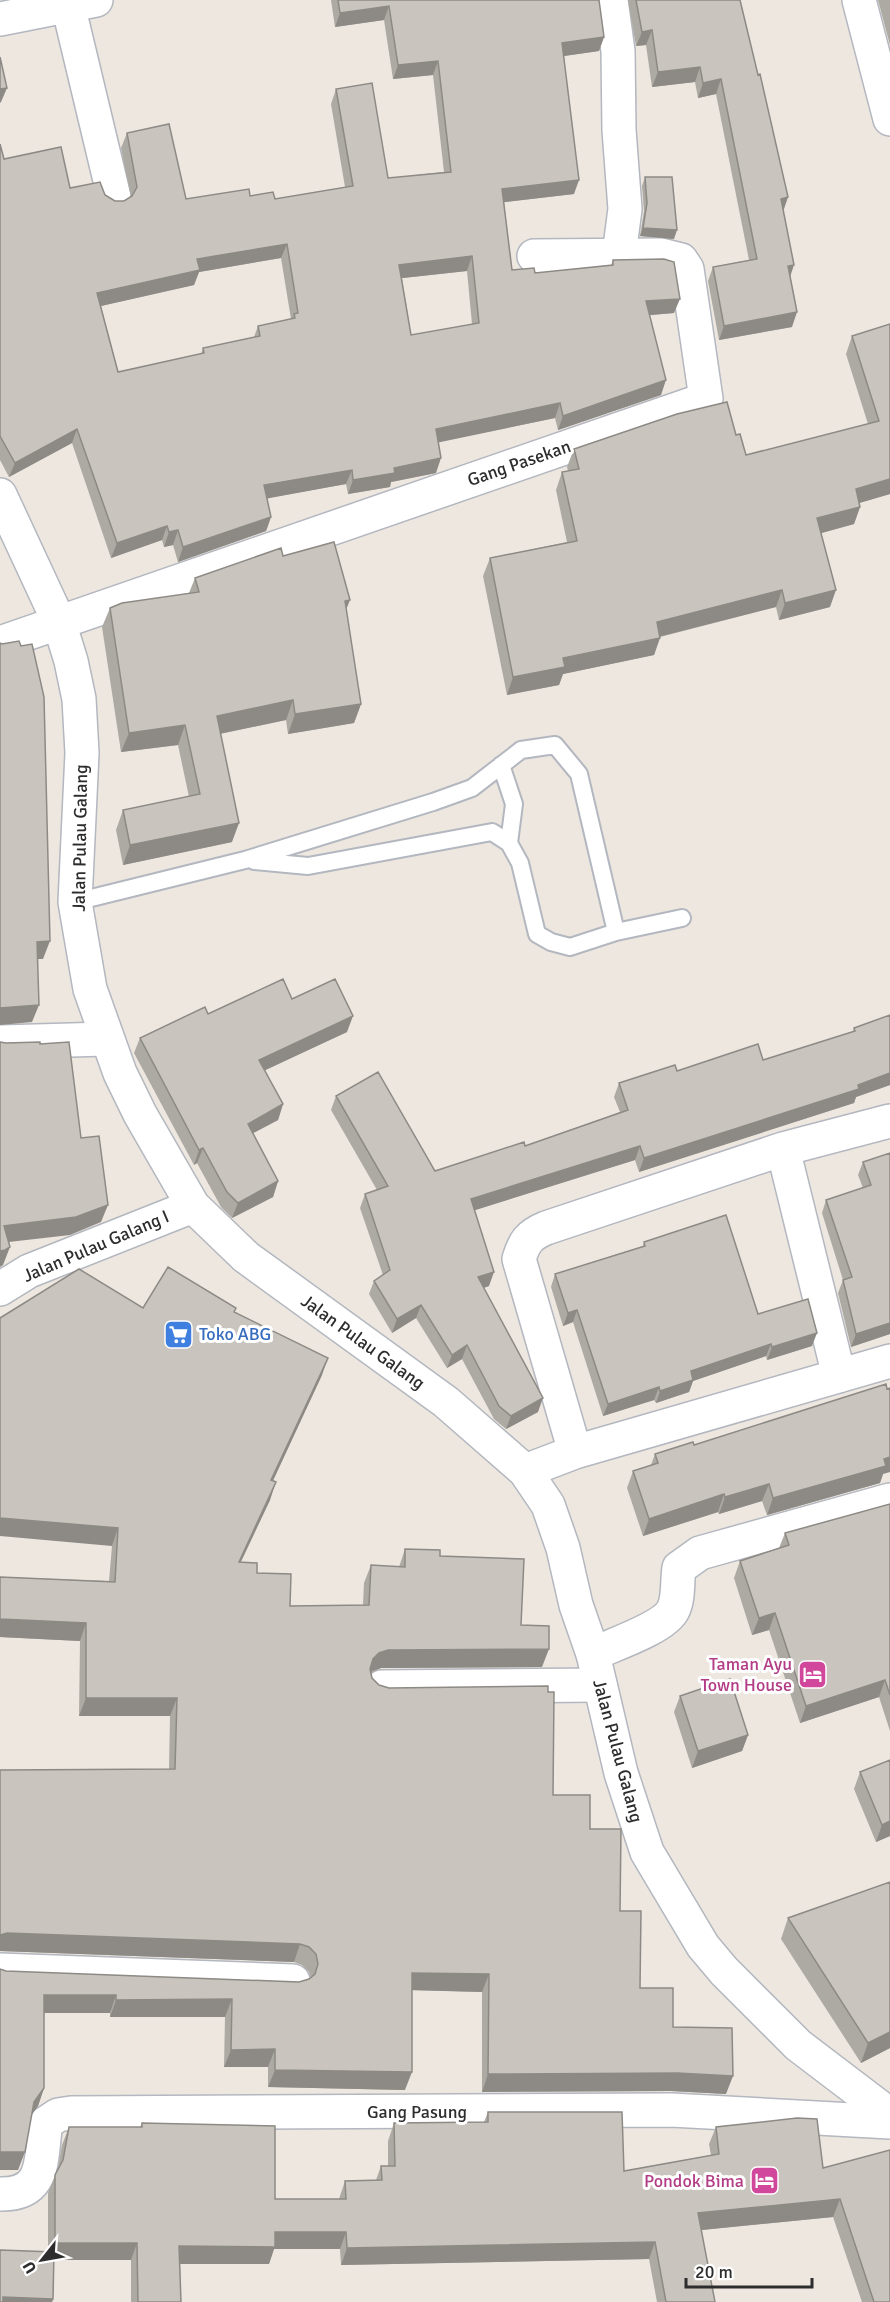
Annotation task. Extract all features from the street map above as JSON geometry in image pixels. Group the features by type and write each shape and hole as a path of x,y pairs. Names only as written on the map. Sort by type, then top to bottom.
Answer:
{"street":[{"path":"611,0 618,51 619,130 625,209 619,255"},
{"path":"859,0 890,118"},
{"path":"0,19 82,3 114,197"},
{"name":"Gang Pasekan","path":"59,622 706,399 687,270 681,260 671,256 534,256"},
{"name":"Jalan Pulau Galang","path":"0,495 59,622 79,699 82,753 75,902 90,989 106,1039 140,1114 193,1206 246,1257 446,1402 525,1471 548,1505 596,1669 621,1773 647,1852 703,1946 798,2045 890,2115"},
{"path":"0,643 59,622"},
{"path":"0,1042 106,1039"},
{"path":"575,1452 519,1259 524,1242 533,1234 546,1228 783,1149 890,1121"},
{"path":"783,1149 839,1376"},
{"name":"Jalan Pulau Galang I","path":"0,1288 29,1271 193,1206"},
{"path":"525,1471 575,1452 890,1361"},
{"path":"382,1687 596,1669 670,1615 675,1607 679,1568 700,1553 890,1500"},
{"path":"0,1970 293,1981"},
{"name":"Gang Pasung","path":"0,2194 14,2194 30,2188 37,2181 46,2123 58,2115 71,2112 671,2110 890,2122"}],"lane":[{"path":"75,902 245,860 472,788 521,750 555,745 579,774 616,933"},
{"path":"501,765 514,804 509,843"},
{"path":"245,860 308,866 492,832 509,843 520,863 537,934 551,942 570,947 616,933 682,918"}],"building":[{"path":"338,0 599,0 604,37 562,43 579,180 502,189 512,270 534,268 535,273 613,265 613,260 664,259 674,262 680,299 646,301 666,380 563,416 560,403 436,429 441,458 394,468 395,473 353,480 352,470 264,485 271,517 183,547 178,530 169,532 167,526 117,543 77,429 15,463 0,436 0,144 4,159 61,147 70,188 100,182 105,195 115,201 124,201 132,196 137,187 127,133 169,124 186,199 249,189 250,196 273,192 275,199 353,186 336,89 372,83 388,178 451,172 438,61 398,65 389,6 340,13","holes":["287,244 298,313 294,314 295,318 258,326 260,336 203,348 204,353 118,372 97,293 200,270 197,259","472,256 479,323 411,335 399,265"]},
{"path":"636,0 740,0 758,75 760,74 788,197 781,199 794,265 788,266 797,312 724,326 713,267 757,259 721,79 703,83 700,67 658,72 652,30 642,32"},
{"path":"0,57 7,88 0,89"},
{"path":"645,177 672,177 677,230 643,228 647,203"},
{"path":"890,324 890,479 856,489 860,507 817,518 836,590 785,603 782,590 657,622 660,638 563,658 565,667 513,677 490,558 577,541 562,472 579,469 574,449 677,414 727,402 736,435 740,434 746,455 879,421 852,336"},
{"path":"334,542 350,600 345,601 361,704 295,714 293,700 217,716 239,823 130,845 123,810 200,794 185,725 129,733 110,608 122,603 199,592 195,578 281,548 283,556"},
{"path":"19,641 21,646 32,644 44,697 50,941 37,942 39,1005 0,1008 0,643"},
{"path":"283,979 292,999 335,979 353,1016 259,1060 283,1104 248,1124 278,1181 238,1203 227,1192 203,1148 199,1150 140,1038 205,1007 208,1014"},
{"path":"890,1015 890,1073 858,1085 859,1089 644,1158 640,1146 471,1199 494,1272 478,1277 543,1398 511,1416 499,1406 467,1345 452,1355 421,1305 397,1319 374,1281 390,1270 365,1194 388,1186 336,1096 378,1072 435,1171 524,1142 525,1146 628,1110 619,1083 675,1065 677,1071 758,1044 763,1060 855,1031 854,1028"},
{"path":"0,1042 40,1042 40,1044 69,1042 81,1138 99,1136 108,1205 76,1217 4,1226 10,1247 0,1251"},
{"path":"890,1153 890,1323 856,1334 843,1280 852,1277 826,1200 871,1185 863,1162"},
{"path":"726,1215 758,1314 808,1299 817,1333 772,1347 771,1344 691,1371 693,1380 660,1391 659,1387 608,1404 577,1310 568,1313 555,1274 645,1246 644,1242"},
{"path":"168,1267 236,1308 234,1312 328,1358 271,1480 276,1482 239,1562 257,1563 257,1573 291,1574 290,1606 369,1605 371,1565 405,1567 405,1549 440,1550 440,1556 524,1559 521,1625 549,1626 549,1649 388,1650 379,1653 373,1659 370,1669 372,1678 379,1685 389,1688 548,1686 548,1692 554,1692 553,1795 590,1795 590,1829 621,1829 620,1911 641,1911 640,1988 673,1988 673,2027 732,2028 733,2076 677,2073 488,2074 489,1974 412,1973 412,2072 275,2070 275,2049 231,2050 232,1999 116,2000 116,1995 44,1995 44,2088 34,2102 25,2152 0,2152 0,1969 299,1982 315,1974 318,1964 316,1954 309,1947 300,1944 7,1933 0,1935 0,1770 175,1769 177,1698 86,1698 86,1623 0,1619 0,1577 115,1582 118,1528 0,1518 0,1318 79,1269 143,1308"},
{"path":"886,1384 887,1389 890,1388 890,1457 884,1459 886,1466 773,1498 769,1484 725,1497 724,1494 649,1519 633,1471 658,1463 655,1454 693,1442 694,1445"},
{"path":"890,1504 890,1695 885,1680 806,1706 775,1613 759,1618 740,1561 789,1545 785,1533"},
{"path":"730,1679 748,1735 698,1751 680,1696"},
{"path":"890,1760 890,1821 882,1825 860,1772"},
{"path":"890,1882 890,2032 868,2043 788,1918"},
{"path":"488,2112 622,2112 624,2171 719,2154 716,2127 797,2118 817,2119 823,2168 890,2150 890,2302 874,2302 840,2199 698,2213 715,2302 666,2302 655,2242 347,2248 346,2232 275,2232 275,2247 179,2246 181,2302 138,2302 137,2243 55,2243 55,2175 63,2160 69,2127 142,2127 142,2123 275,2126 275,2199 346,2199 345,2181 382,2180 381,2166 395,2166 394,2123 488,2122"},
{"path":"0,2250 54,2252 53,2299 3,2297 3,2302 0,2302"}],"place":[{"name":"Toko ABG","path":"178,1334"},
{"name":"Taman Ayu Town House","path":"813,1674"},
{"name":"Pondok Bima","path":"765,2181"}]}
